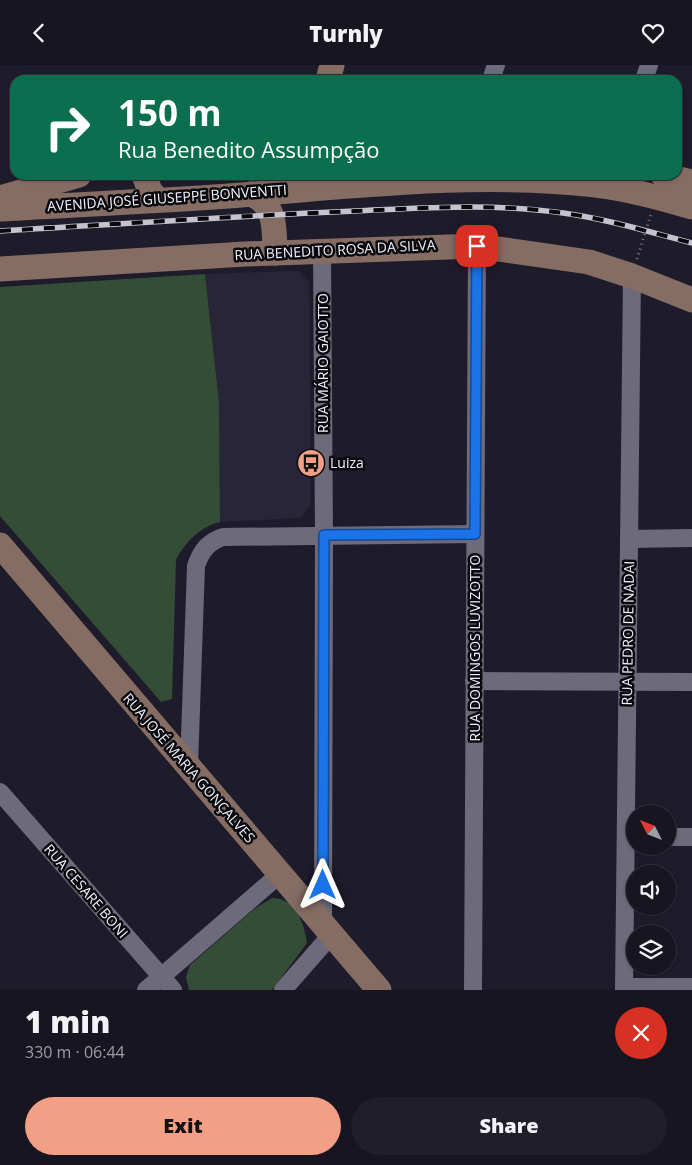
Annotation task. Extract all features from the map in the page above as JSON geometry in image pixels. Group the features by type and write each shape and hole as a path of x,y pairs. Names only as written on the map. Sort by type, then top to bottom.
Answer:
{"street":[{"name":"AVENIDA JOSÉ GIUSEPPE BONVENTTI","path":"0,198 62,180"},
{"path":"146,180 150,191 157,199"},
{"name":"AVENIDA JOSÉ GIUSEPPE BONVENTTI","path":"0,209 251,194 309,185 522,180 646,184 692,182"},
{"name":"AVENIDA JOSÉ GIUSEPPE BONVENTTI","path":"646,184 692,207"},
{"path":"273,215 309,185"},
{"path":"251,194 264,202 273,215 275,253"},
{"name":"RUA BENEDITO ROSA DA SILVA","path":"0,269 275,253 477,246 589,262 632,276 692,300"},
{"name":"RUA DOMINGOS LUVIZOTTO","path":"473,990 477,246"},
{"name":"RUA MÁRIO GAIOTTO","path":"322,252 327,929"},
{"name":"RUA PEDRO DE NADAI","path":"629,805 627,682 632,276"},
{"path":"189,767 196,566 199,556 213,540 223,537 475,534"},
{"path":"629,539 692,538"},
{"name":"RUA JOSÉ MARIA GONÇALVES","path":"0,545 379,990"},
{"path":"474,681 692,682"},
{"name":"RUA CESARE BONI","path":"0,792 173,990"},
{"path":"676,837 692,837"},
{"name":"RUA PEDRO DE NADAI","path":"624,989 629,855"},
{"path":"146,990 280,874"},
{"path":"283,990 327,929"},
{"path":"624,989 692,987"}],"path":[{"path":"632,276 646,184"}],"shaded area":[{"path":"298,271 309,282 311,505 301,518 220,522 219,402 205,274"}],"green space":[{"path":"205,274 219,402 220,522 200,531 194,536 176,560 172,699 161,702 0,516 0,287"},
{"path":"272,898 287,902 293,907 301,920 307,943 272,990 189,990 186,977 190,965 253,910"}],"railway":[{"path":"0,231 311,213 485,207 537,210 579,216 628,226 692,243"}],"place":[{"name":"Luiza","path":"311,463"}],"route":[{"path":"323,885 324,535 475,534 477,246"}]}
